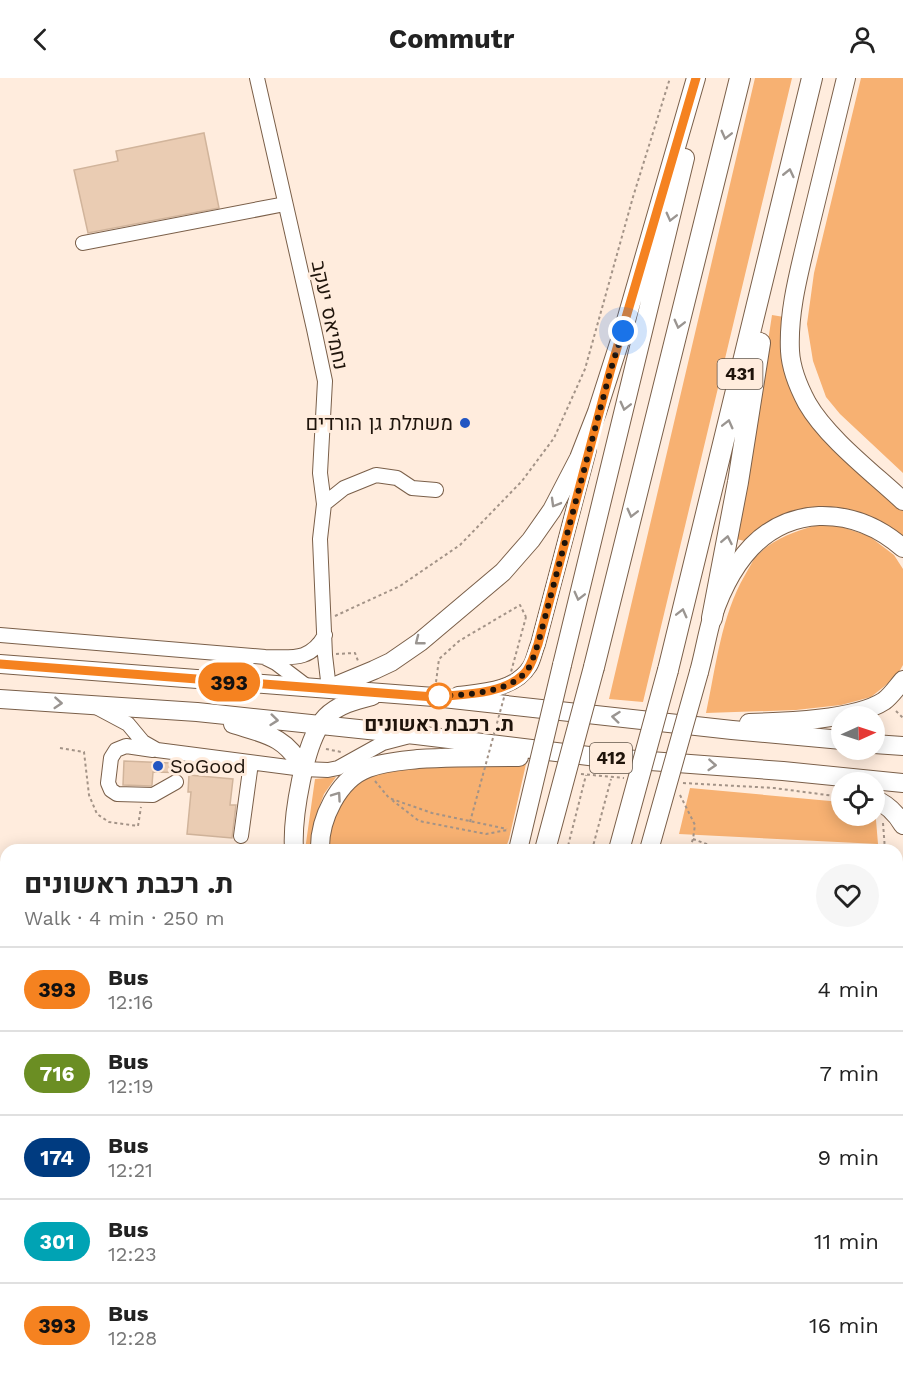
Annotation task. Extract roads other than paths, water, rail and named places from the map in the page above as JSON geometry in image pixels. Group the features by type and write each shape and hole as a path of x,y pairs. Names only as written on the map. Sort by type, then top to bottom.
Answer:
{"highway":[{"path":"547,844 594,667 740,78"},
{"name":"431","path":"621,844 668,670 812,78"},
{"path":"712,618 738,482 782,201"}],"main road":[{"path":"329,689 391,662 420,642 503,572 531,540 552,510 579,458 597,412 696,78"},
{"path":"520,844 704,78"},
{"path":"846,78 797,282 791,320 790,354 800,387 813,412 842,446 903,501"},
{"path":"651,844 712,618 725,586 743,555 768,533 794,520 808,517 832,516 856,520 891,537 903,548"},
{"name":"412","path":"0,664 434,697 831,739"},
{"path":"673,724 759,722 846,714 866,709 885,700 903,680"},
{"path":"294,844 303,769 320,725 326,716 336,709 383,693"},
{"name":"412","path":"0,699 197,712 597,757 903,783"},
{"path":"197,712 275,738 292,751 303,769"},
{"path":"885,745 903,746"},
{"path":"320,844 321,830 335,797 349,780 367,768 397,761 459,757 597,757"},
{"path":"783,771 831,784"},
{"path":"515,844 535,783"},
{"path":"885,805 894,812 903,825"}],"street":[{"name":"נחמיאס יעקב","path":"257,78 325,381 320,473 324,504 320,539 329,689"},
{"path":"83,243 285,204"},
{"path":"434,697 495,690 523,675 531,664 610,372"},
{"path":"324,504 344,488 376,475 397,478 412,488 436,490"},
{"path":"0,635 265,657 306,655 317,647 325,636"},
{"path":"265,657 310,688"},
{"path":"94,706 128,724 143,742 157,750"},
{"path":"177,782 153,795 117,794 111,790 108,783 111,758 116,750 126,746 251,763 327,770 338,768 383,743 416,735"},
{"path":"242,836 251,763"}],"place":[{"name":"משתלת גן הורדים","path":"465,423"},
{"name":"ת. רכבת ראשונים","path":"439,696"},
{"name":"SoGood","path":"158,766"}]}
